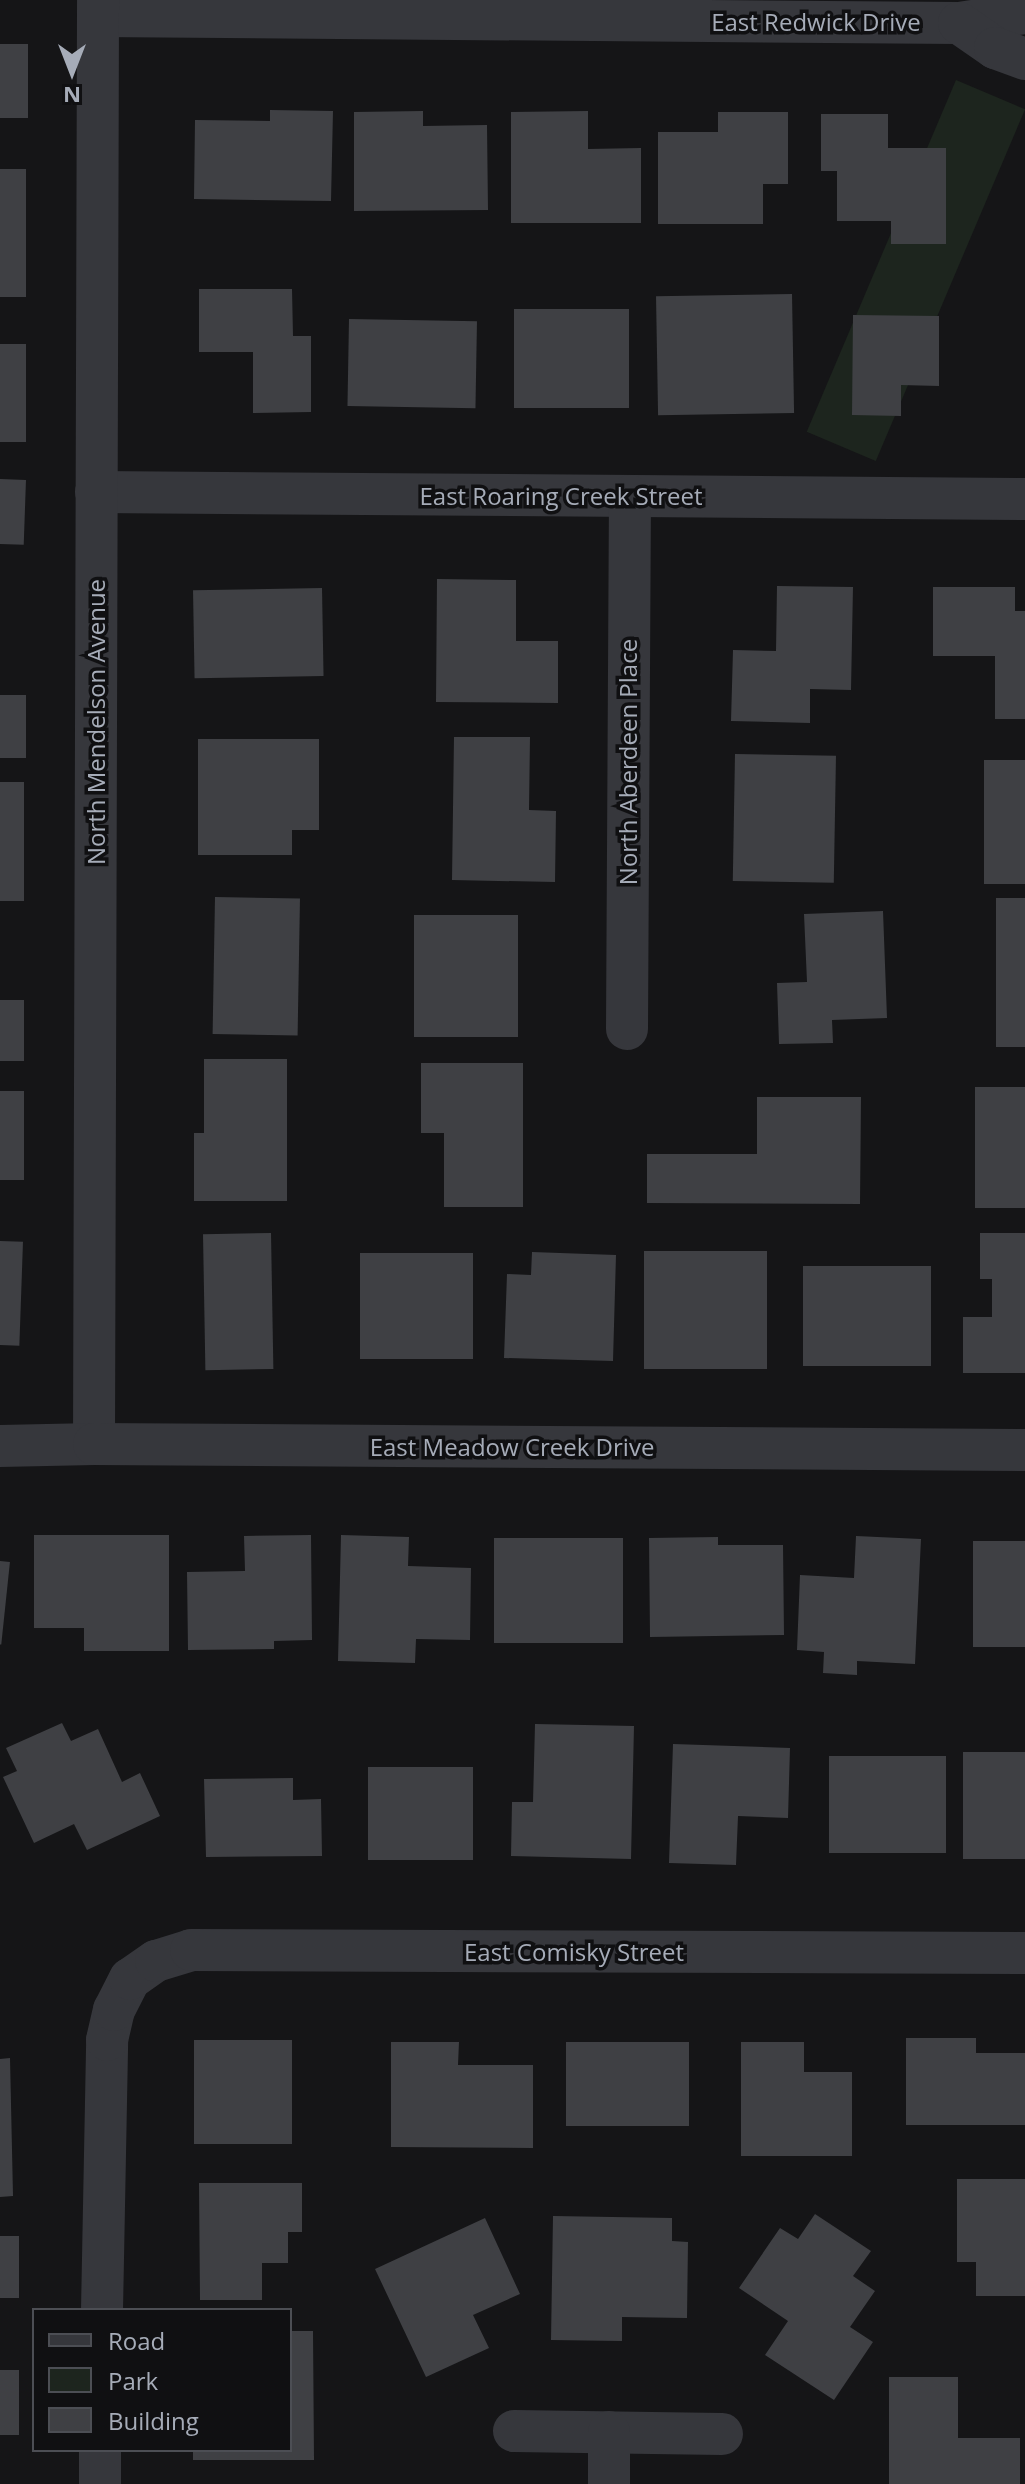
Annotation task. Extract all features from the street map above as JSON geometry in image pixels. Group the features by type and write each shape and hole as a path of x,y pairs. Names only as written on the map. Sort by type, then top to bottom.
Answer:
{"street":[{"name":"East Redwick Drive","path":"98,8 959,23 1025,13"},
{"name":"North Mendelson Avenue","path":"94,1444 98,8"},
{"path":"959,23 995,48 1025,59"},
{"name":"East Roaring Creek Street","path":"96,492 1025,499"},
{"name":"North Aberdeen Place","path":"627,1029 630,496"},
{"name":"East Meadow Creek Drive","path":"0,1446 1025,1450"},
{"name":"East Comisky Street","path":"102,2308 107,2040 114,2010 130,1979 156,1961 191,1950 1025,1953"},
{"path":"514,2431 722,2434"},
{"path":"609,2432 609,2484"},
{"path":"100,2452 100,2484"}],"green space":[{"path":"956,80 1025,109 876,461 807,432"}],"building":[{"path":"0,44 28,44 28,118 0,118"},
{"path":"270,110 333,111 331,201 194,199 195,120 270,121"},
{"path":"423,111 423,126 487,125 488,210 354,211 354,112"},
{"path":"588,111 588,149 641,148 641,223 511,223 511,112"},
{"path":"718,112 788,112 788,184 763,184 763,224 658,224 658,132 718,132"},
{"path":"821,114 888,114 888,148 946,148 946,244 891,244 891,221 837,221 837,171 821,171"},
{"path":"0,169 26,169 26,297 0,297"},
{"path":"199,289 292,289 293,336 311,336 311,412 253,413 253,352 199,352"},
{"path":"792,294 794,413 658,415 656,296"},
{"path":"514,309 629,309 629,408 514,408"},
{"path":"853,315 939,316 939,386 901,385 901,416 852,415"},
{"path":"349,319 477,321 475,408 347,406"},
{"path":"0,344 26,344 26,442 0,442"},
{"path":"0,479 26,480 24,545 0,544"},
{"path":"437,579 516,580 516,641 558,641 558,703 436,702"},
{"path":"777,586 853,587 851,690 810,689 810,723 731,721 733,650 776,651"},
{"path":"933,587 1015,587 1015,611 1025,611 1025,719 995,719 995,656 933,656"},
{"path":"322,588 324,676 195,678 193,590"},
{"path":"0,695 26,695 26,758 0,758"},
{"path":"454,737 530,737 529,810 556,811 555,882 452,880"},
{"path":"198,739 319,739 319,830 292,830 292,855 198,855"},
{"path":"735,754 836,756 834,883 733,881"},
{"path":"984,760 1025,760 1025,884 984,884"},
{"path":"0,782 24,782 24,901 0,901"},
{"path":"215,897 300,898 298,1035 213,1034"},
{"path":"996,898 1025,898 1025,1047 996,1047"},
{"path":"883,911 887,1018 832,1020 833,1043 779,1044 777,983 807,982 804,914"},
{"path":"414,915 518,915 518,1037 414,1037"},
{"path":"0,1000 24,1000 24,1061 0,1061"},
{"path":"204,1059 287,1059 287,1201 194,1201 194,1133 204,1133"},
{"path":"421,1063 523,1063 523,1207 444,1207 444,1133 421,1133"},
{"path":"975,1087 1025,1087 1025,1208 975,1208"},
{"path":"0,1091 24,1091 24,1180 0,1180"},
{"path":"757,1097 861,1097 860,1204 647,1203 647,1154 757,1154"},
{"path":"271,1233 273,1369 205,1370 203,1234"},
{"path":"980,1233 1025,1233 1025,1373 963,1373 963,1317 992,1317 992,1279 980,1279"},
{"path":"0,1241 23,1242 19,1346 0,1345"},
{"path":"644,1251 767,1251 767,1369 644,1369"},
{"path":"532,1252 616,1255 613,1361 504,1358 507,1274 531,1275"},
{"path":"360,1253 473,1253 473,1359 360,1359"},
{"path":"803,1266 931,1266 931,1366 803,1366"},
{"path":"34,1535 169,1535 169,1651 84,1651 84,1628 34,1628"},
{"path":"311,1535 312,1640 274,1641 274,1649 188,1650 187,1572 245,1571 244,1536"},
{"path":"341,1535 409,1537 408,1566 471,1568 470,1640 416,1639 415,1663 338,1661"},
{"path":"856,1536 921,1539 915,1664 857,1661 857,1675 823,1673 824,1652 797,1650 800,1575 854,1578"},
{"path":"718,1537 718,1545 783,1545 784,1635 650,1637 649,1538"},
{"path":"494,1538 623,1538 623,1643 494,1643"},
{"path":"973,1541 1025,1541 1025,1647 973,1647"},
{"path":"0,1561 10,1562 0,1644"},
{"path":"62,1723 71,1741 98,1729 122,1782 140,1773 160,1816 87,1850 74,1824 34,1843 3,1777 17,1771 6,1748"},
{"path":"535,1724 634,1726 631,1859 511,1856 512,1802 533,1802"},
{"path":"673,1744 790,1748 788,1818 738,1816 736,1865 669,1863"},
{"path":"963,1752 1025,1752 1025,1859 963,1859"},
{"path":"829,1756 946,1756 946,1853 829,1853"},
{"path":"368,1767 473,1767 473,1860 368,1860"},
{"path":"293,1778 293,1800 321,1799 322,1856 206,1857 204,1779"},
{"path":"906,2038 976,2038 976,2053 1025,2053 1025,2125 906,2125"},
{"path":"194,2040 292,2040 292,2144 194,2144"},
{"path":"391,2042 459,2042 458,2065 533,2065 533,2148 391,2147"},
{"path":"566,2042 689,2042 689,2126 566,2126"},
{"path":"741,2042 804,2042 804,2072 852,2072 852,2156 741,2156"},
{"path":"10,2058 13,2196 0,2197 0,2059"},
{"path":"957,2179 1025,2179 1025,2296 976,2296 976,2262 957,2262"},
{"path":"199,2183 302,2183 302,2232 288,2232 288,2263 262,2263 262,2300 200,2300"},
{"path":"815,2214 871,2251 853,2276 875,2291 850,2327 873,2342 834,2400 765,2355 788,2321 739,2288 780,2228 798,2239"},
{"path":"553,2216 672,2218 672,2241 688,2242 687,2318 622,2317 622,2341 551,2340"},
{"path":"485,2218 520,2294 473,2315 489,2348 426,2377 375,2269"},
{"path":"0,2236 19,2236 19,2298 0,2298"},
{"path":"292,2331 313,2331 314,2460 193,2460 193,2452 292,2452"},
{"path":"0,2370 19,2370 19,2435 0,2435"},
{"path":"889,2377 958,2377 958,2438 1020,2438 1020,2484 889,2484"}]}
